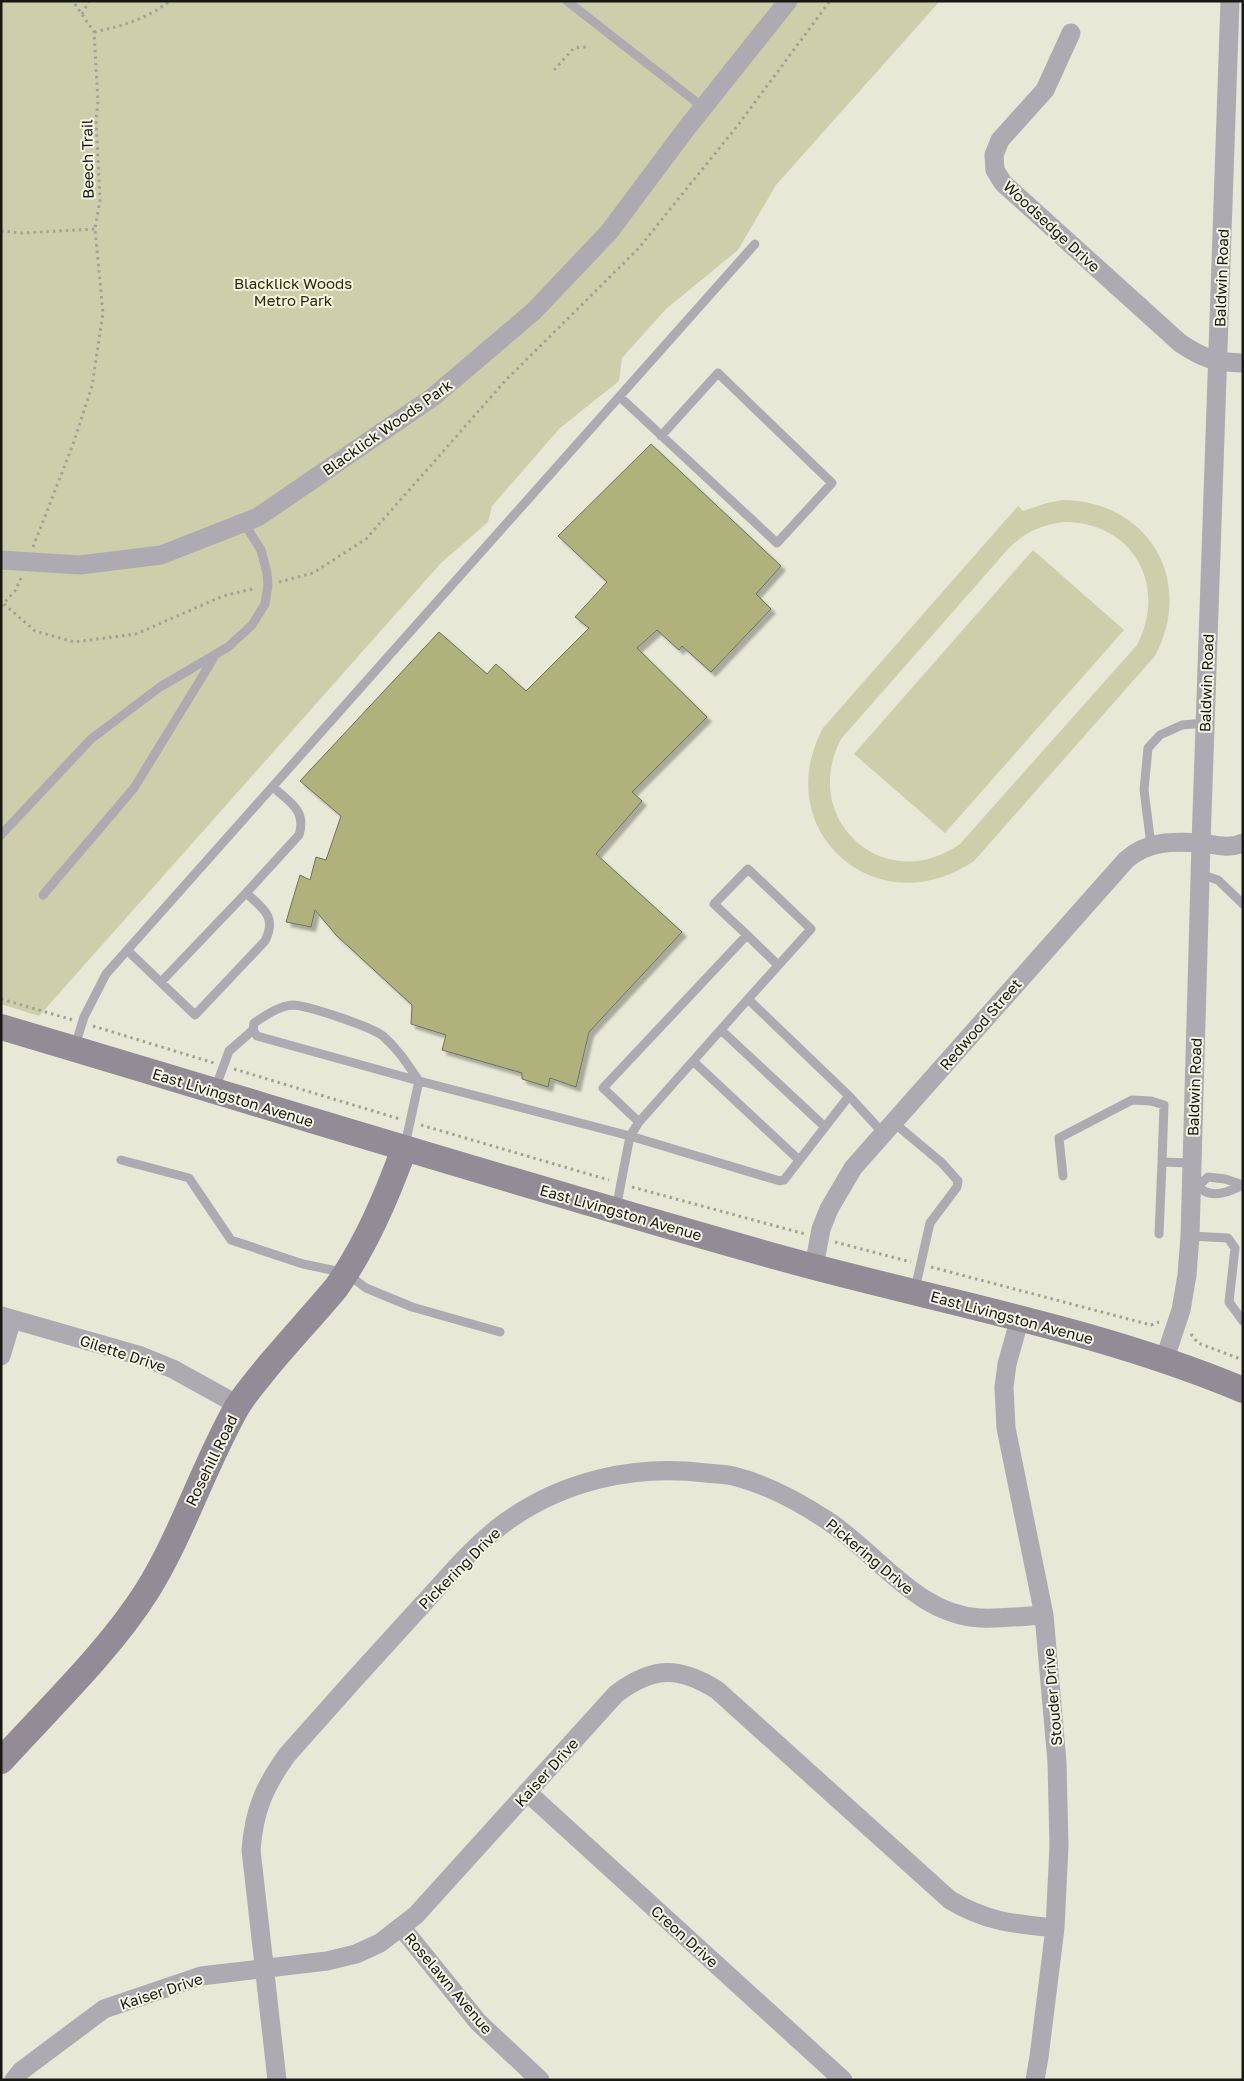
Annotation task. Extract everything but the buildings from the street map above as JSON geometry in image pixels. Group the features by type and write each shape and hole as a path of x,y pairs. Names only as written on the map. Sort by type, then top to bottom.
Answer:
{"main road":[{"name":"East Livingston Avenue","path":"1,1027 615,1211 814,1267 1020,1318 1135,1350 1243,1390"},
{"name":"Rosehill Road","path":"1,1760 106,1645 146,1592 162,1565 201,1478 238,1405 262,1374 336,1288 346,1273 386,1198 404,1149"}],"street":[{"name":"Blacklick Woods Park","path":"1,560 80,565 161,555 258,517 433,397 534,311 609,232 788,1"},
{"name":"Baldwin Road","path":"1164,1361 1181,1310 1187,1275 1194,1185 1191,1163 1230,1"},
{"name":"Woodsedge Drive","path":"1071,33 1045,90 1000,140 994,155 995,170 1003,183 1180,343 1198,355 1218,362 1243,363"},
{"path":"1151,844 1201,843 1222,848 1243,844"},
{"name":"Redwood Street","path":"814,1267 819,1238 829,1208 852,1168 1126,860 1142,847 1151,844"},
{"path":"1,1356 7,1317"},
{"name":"Gilette Drive","path":"7,1317 141,1356 173,1369 238,1405"},
{"name":"Stouder Drive","path":"1020,1318 1004,1387 1006,1428 1044,1615 1057,1762 1059,1846 1055,1928 1035,2080"},
{"name":"Pickering Drive","path":"277,2080 251,1850 253,1824 260,1799 271,1777 287,1755 466,1557 502,1524 543,1498 587,1482 635,1471 685,1470 734,1476 782,1494 817,1513 848,1534 898,1580 921,1598 945,1610 979,1618 1044,1615"},
{"name":"Kaiser Drive","path":"14,2080 21,2071 104,2009 201,1976 327,1961 356,1954 380,1943 402,1928 416,1915 616,1694 631,1683 648,1675 666,1672 684,1674 701,1680 717,1690 950,1900 972,1913 1003,1922 1055,1928"},
{"name":"Creon Drive","path":"527,1792 843,2080"},
{"name":"Roselawn Avenue","path":"402,1928 478,2022 540,2080"}],"lane":[{"path":"567,1 704,108"},
{"path":"74,1049 82,1023 106,974 755,244"},
{"path":"620,397 777,543 832,482 718,373 662,436"},
{"path":"1,835 91,739 160,687 228,647 252,625 265,604 268,585 261,550 244,523"},
{"path":"42,895 134,788 216,654"},
{"path":"1151,844 1144,790 1148,748 1160,735 1182,725 1205,723"},
{"path":"161,982 299,834 303,824 300,812 272,787"},
{"path":"615,1211 630,1136 639,1122 811,929 748,869 714,904 778,965"},
{"path":"1200,874 1218,880 1243,904"},
{"path":"127,950 195,1015 265,941 270,931 271,921 264,909 246,893"},
{"path":"639,1122 603,1088 747,935"},
{"path":"748,999 849,1096 888,1127 942,1163 958,1181 957,1188 930,1224 914,1292"},
{"path":"214,1092 229,1051 253,1030 254,1023 281,1008 293,1005 364,1025 382,1034 396,1048 419,1081 404,1149"},
{"path":"253,1030 257,1036 419,1081 630,1136 776,1181 784,1180 849,1096"},
{"path":"721,1030 825,1127"},
{"path":"693,1061 799,1160"},
{"path":"1063,1176 1059,1138 1132,1100 1152,1100 1164,1105 1159,1234"},
{"path":"121,1160 189,1178 231,1240 303,1264 346,1273 366,1288 412,1307 500,1332"},
{"path":"1162,1162 1191,1163"},
{"path":"1208,1177 1225,1179 1243,1185 1226,1193 1206,1192 1194,1185 1208,1177"},
{"path":"1190,1236 1228,1238 1239,1248 1229,1302 1243,1321"}],"path":[{"path":"73,1 94,32 124,26 153,14 170,1"},
{"path":"82,14 89,1"},
{"name":"Beech Trail","path":"3,605 15,591 28,562 72,448 92,386 102,313 95,229 100,200 94,32"},
{"path":"554,70 574,48 586,47"},
{"path":"1,231 22,234 95,229"},
{"path":"1,999 621,1184 1151,1325 1158,1322 1193,1335 1198,1342 1243,1360"}],"green space":[{"name":"Blacklick Woods Metro Park","path":"1,1 940,1 776,185 738,250 666,309 622,358 619,381 560,428 492,506 488,522 441,563 39,1016 1,1004"},
{"path":"1063,500 1093,504 1119,514 1140,530 1156,550 1166,574 1170,600 1166,628 1155,656 974,861 937,878 902,883 869,875 841,858 821,833 810,802 810,766 823,728 1018,506 1023,511","holes":["1064,522 1088,525 1109,533 1126,545 1138,561 1146,580 1148,600 1146,622 1137,645 960,844 932,858 904,861 878,855 857,842 840,822 831,797 831,769 841,739 1015,542 1034,530 1048,525"]},
{"path":"1033,550 1124,630 945,833 854,754"}]}
